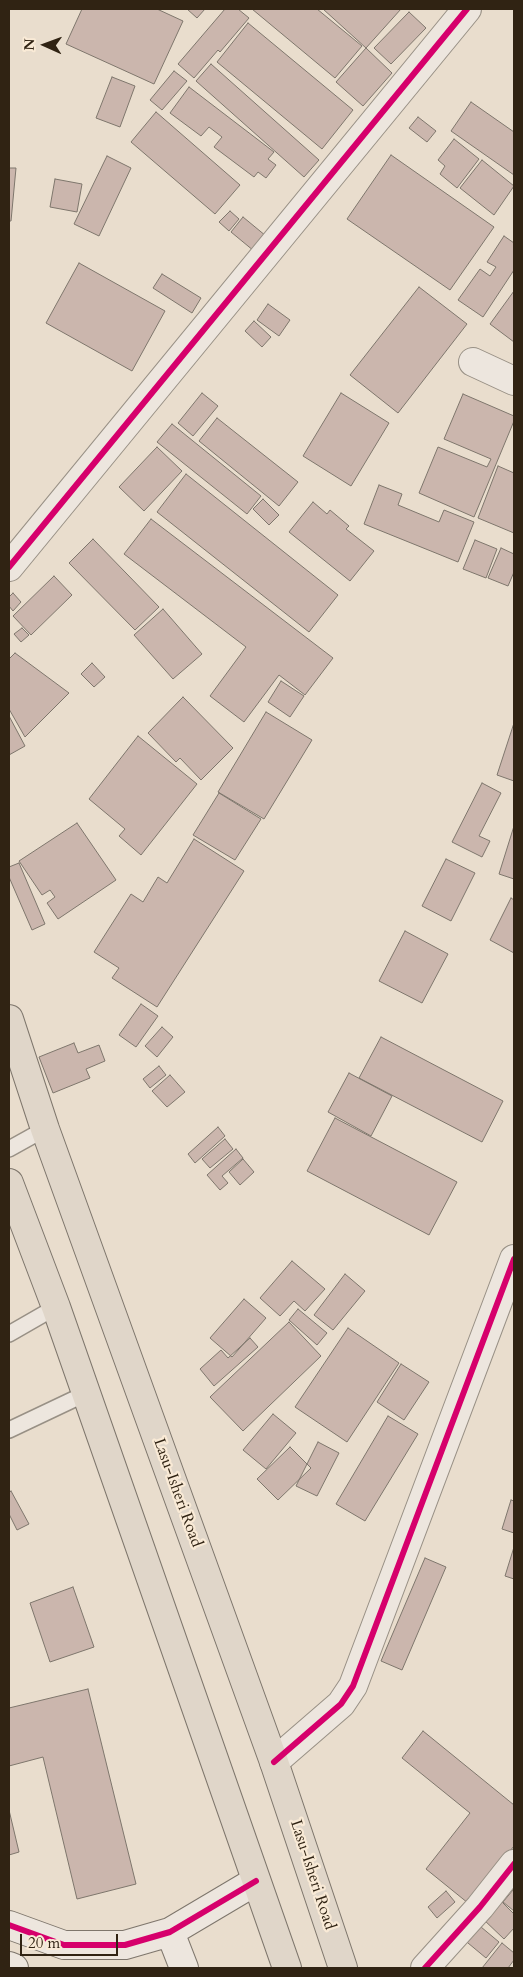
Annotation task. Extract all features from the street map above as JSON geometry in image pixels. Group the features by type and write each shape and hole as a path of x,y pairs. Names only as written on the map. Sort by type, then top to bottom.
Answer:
{"main road":[{"name":"Lasu-Isheri Road","path":"9,1019 45,1129 274,1762 343,1968"},
{"path":"9,1183 87,1393 287,1968"}],"street":[{"path":"9,567 468,9"},
{"path":"473,362 514,381"},
{"path":"274,1762 341,1704 353,1686 514,1259"},
{"path":"425,1968 480,1907 514,1864"},
{"path":"9,1924 64,1945 125,1945 170,1932 256,1881"},
{"path":"170,1932 184,1968"},
{"path":"9,1966 14,1968"}],"lane":[{"path":"9,1149 45,1129"},
{"path":"9,1334 56,1307"},
{"path":"9,1430 87,1393"}],"building":[{"path":"82,9 157,9 183,21 154,84 66,44"},
{"path":"187,9 205,9 197,18"},
{"path":"225,9 238,9 249,18 220,52 218,50 194,78 178,64"},
{"path":"252,9 317,9 362,46 335,78"},
{"path":"323,9 401,9 366,48"},
{"path":"409,12 426,28 391,64 374,48"},
{"path":"248,23 353,110 322,149 217,62"},
{"path":"366,48 392,73 363,106 336,82"},
{"path":"211,64 319,160 304,177 196,81"},
{"path":"174,71 187,81 162,110 150,100"},
{"path":"112,77 135,86 120,127 96,118"},
{"path":"189,87 274,152 268,159 276,165 266,178 258,172 254,177 214,147 222,137 209,127 201,136 170,113"},
{"path":"471,102 514,132 514,175 451,131"},
{"path":"156,112 240,185 215,214 131,142"},
{"path":"418,117 436,131 427,142 409,128"},
{"path":"454,139 479,159 457,188 440,174 445,166 438,160"},
{"path":"391,155 494,227 450,290 347,219"},
{"path":"107,156 131,168 99,236 74,224"},
{"path":"482,160 514,186 494,215 460,188"},
{"path":"9,168 16,168 11,221 9,221"},
{"path":"55,179 82,184 77,212 50,207"},
{"path":"230,211 239,219 229,231 219,222"},
{"path":"243,217 266,236 254,251 231,232"},
{"path":"504,236 514,243 514,270 483,317 458,300 480,269 490,276 496,267 487,262"},
{"path":"79,263 165,311 132,371 46,323"},
{"path":"162,274 201,298 192,313 153,288"},
{"path":"419,287 467,324 398,413 350,375"},
{"path":"514,291 514,342 490,324"},
{"path":"268,304 290,320 279,336 257,320"},
{"path":"254,321 271,337 262,347 245,331"},
{"path":"202,393 218,406 193,436 178,423"},
{"path":"341,393 389,423 351,486 303,456"},
{"path":"463,394 514,416 514,421 474,517 419,493 438,447 487,467 491,459 444,439"},
{"path":"217,418 298,482 279,506 199,441"},
{"path":"172,424 261,496 247,514 157,442"},
{"path":"157,447 182,471 144,511 119,487"},
{"path":"498,466 514,473 514,533 478,518"},
{"path":"186,474 338,595 309,632 157,512"},
{"path":"379,485 402,494 398,505 439,522 444,510 474,522 458,562 364,524"},
{"path":"263,499 279,515 269,525 253,509"},
{"path":"313,502 327,514 330,510 349,526 346,529 374,551 350,581 289,532"},
{"path":"151,519 333,658 305,695 279,675 244,722 210,696 246,647 124,554"},
{"path":"93,539 159,607 135,630 69,563"},
{"path":"475,540 497,549 486,578 463,569"},
{"path":"501,548 514,554 514,572 508,586 488,578"},
{"path":"54,576 72,595 31,635 13,616"},
{"path":"13,593 21,602 13,611 9,606 9,597"},
{"path":"163,609 202,654 173,679 134,635"},
{"path":"22,628 29,635 21,642 14,634"},
{"path":"15,653 69,693 25,737 9,709 9,659"},
{"path":"92,663 105,677 94,687 81,674"},
{"path":"281,681 304,696 290,717 268,702"},
{"path":"183,697 233,748 201,780 180,758 176,762 148,733"},
{"path":"266,712 312,740 264,819 218,792"},
{"path":"9,716 25,746 9,755"},
{"path":"514,723 514,781 497,775"},
{"path":"138,736 197,784 141,855 119,836 125,829 89,799"},
{"path":"482,783 501,793 479,836 490,841 482,857 452,842"},
{"path":"219,793 261,819 235,860 193,835"},
{"path":"77,823 116,880 58,919 47,903 55,897 50,890 42,895 19,861"},
{"path":"514,826 514,879 499,874"},
{"path":"194,839 244,871 157,1007 112,978 119,968 94,952 131,894 143,902 158,877 167,883"},
{"path":"446,859 475,873 451,921 422,906"},
{"path":"19,863 45,924 32,930 9,877 9,867"},
{"path":"511,898 514,900 514,953 490,940"},
{"path":"405,931 448,954 422,1003 379,981"},
{"path":"141,1004 158,1016 136,1047 119,1035"},
{"path":"162,1027 173,1037 157,1057 145,1046"},
{"path":"381,1037 503,1101 482,1142 359,1078"},
{"path":"74,1043 78,1053 99,1045 105,1061 86,1069 90,1078 53,1093 39,1057"},
{"path":"159,1066 166,1075 150,1088 143,1079"},
{"path":"349,1073 392,1096 371,1136 328,1112"},
{"path":"170,1075 185,1092 167,1107 152,1091"},
{"path":"335,1118 457,1182 429,1235 307,1171"},
{"path":"218,1127 225,1136 195,1163 188,1154"},
{"path":"225,1139 233,1149 210,1168 202,1159"},
{"path":"236,1149 243,1158 222,1176 228,1183 220,1190 207,1175"},
{"path":"243,1159 254,1172 240,1185 229,1172"},
{"path":"292,1261 325,1289 305,1311 294,1301 280,1316 260,1298"},
{"path":"345,1274 365,1291 333,1330 314,1315"},
{"path":"244,1299 266,1318 232,1357 210,1338"},
{"path":"298,1309 327,1333 317,1345 289,1320"},
{"path":"289,1322 321,1356 243,1431 210,1397"},
{"path":"348,1328 399,1363 347,1442 295,1407"},
{"path":"250,1338 258,1347 214,1386 200,1369 221,1350 228,1358"},
{"path":"401,1364 429,1382 404,1420 377,1402"},
{"path":"273,1414 296,1433 266,1469 243,1450"},
{"path":"388,1416 418,1434 365,1521 336,1504"},
{"path":"318,1442 339,1453 317,1496 296,1486"},
{"path":"290,1447 311,1468 278,1500 257,1479"},
{"path":"11,1491 29,1524 17,1530 9,1514 9,1493"},
{"path":"511,1500 514,1501 514,1533 502,1529"},
{"path":"514,1547 514,1579 505,1576"},
{"path":"425,1558 446,1567 402,1670 381,1661"},
{"path":"73,1587 94,1647 50,1662 30,1603"},
{"path":"88,1689 136,1884 77,1899 43,1757 9,1766 9,1708"},
{"path":"423,1731 514,1805 514,1846 468,1903 426,1869 470,1813 402,1758"},
{"path":"9,1810 19,1852 9,1855"},
{"path":"446,1891 455,1902 437,1918 428,1907"},
{"path":"514,1891 514,1911 503,1902"},
{"path":"499,1899 514,1914 514,1928 504,1939 482,1918"},
{"path":"475,1922 499,1942 486,1958 462,1938"},
{"path":"502,1943 514,1953 514,1960 508,1968 482,1968"}],"cycle path":[{"path":"9,567 467,9"},
{"path":"274,1762 341,1704 353,1686 514,1259"},
{"path":"425,1968 480,1907 514,1864"},
{"path":"9,1925 64,1945 125,1945 170,1932 256,1881"}]}
